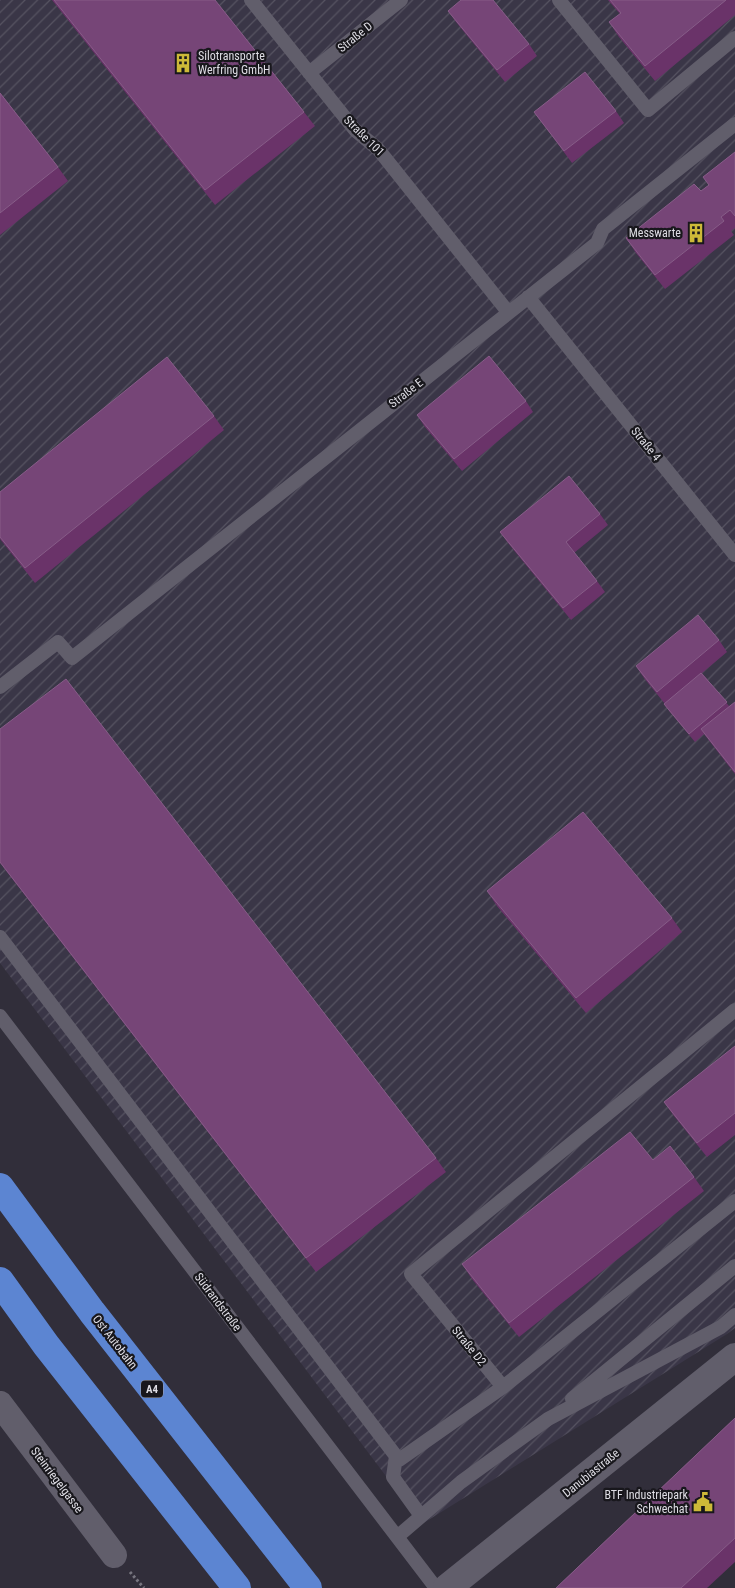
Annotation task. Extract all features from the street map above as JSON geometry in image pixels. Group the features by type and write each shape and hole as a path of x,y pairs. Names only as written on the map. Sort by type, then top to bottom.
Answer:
{"highway":[{"name":"Ost Autobahn","path":"0,1187 92,1312 308,1588"},
{"path":"0,1281 46,1345 237,1588"}],"street":[{"name":"Danubiastraße","path":"447,1588 735,1357"},
{"name":"Steinriegelgasse","path":"0,1404 114,1555"}],"lane":[{"name":"Straße 101","path":"251,0 355,130 378,148 508,312"},
{"name":"Straße D","path":"310,74 401,0"},
{"path":"559,0 648,110 735,38"},
{"name":"Straße E","path":"0,687 58,642 72,658 596,243 603,229 735,124"},
{"name":"Straße 4","path":"528,297 735,554"},
{"path":"0,937 399,1460 503,1388 735,1201"},
{"name":"Straße D2","path":"503,1388 411,1274 735,1010"},
{"name":"Südrandstraße","path":"0,1016 436,1588"},
{"path":"396,1536 461,1482 548,1419 735,1266"},
{"path":"548,1419 721,1327 735,1315"},
{"path":"396,1456 393,1477 421,1516"}],"shaded area":[{"path":"0,0 735,0 735,1328 422,1524 0,963"}],"building":[{"name":"Silotransporte Werfring GmbH","path":"54,0 215,0 304,112 205,190"},
{"path":"461,0 493,0 529,44 497,70 448,11"},
{"path":"610,0 726,0 645,66 609,22 621,13"},
{"path":"585,72 616,111 564,151 534,112"},
{"path":"0,93 58,167 0,213"},
{"path":"735,152 735,216 730,210 721,217 724,221 655,275 626,238 694,184 701,191 709,185 703,177"},
{"path":"489,356 526,401 454,459 417,415"},
{"path":"167,357 214,416 25,568 0,537 0,492"},
{"path":"569,476 600,514 566,542 597,581 563,608 500,532"},
{"path":"698,615 719,640 657,692 636,666"},
{"path":"701,673 727,702 689,734 664,704"},
{"path":"66,679 436,1158 306,1258 0,862 0,729"},
{"path":"735,702 735,772 701,729"},
{"path":"583,812 672,918 576,998 487,891"},
{"path":"735,1046 735,1113 697,1143 664,1102"},
{"path":"630,1132 653,1160 670,1146 694,1177 509,1323 462,1264"},
{"name":"BTF Industriepark Schwechat","path":"735,1418 735,1538 681,1588 556,1588"}],"place":[{"name":"Silotransporte Werfring GmbH","path":"183,63"},
{"name":"Messwarte","path":"696,233"},
{"name":"BTF Industriepark Schwechat","path":"703,1502"}]}
